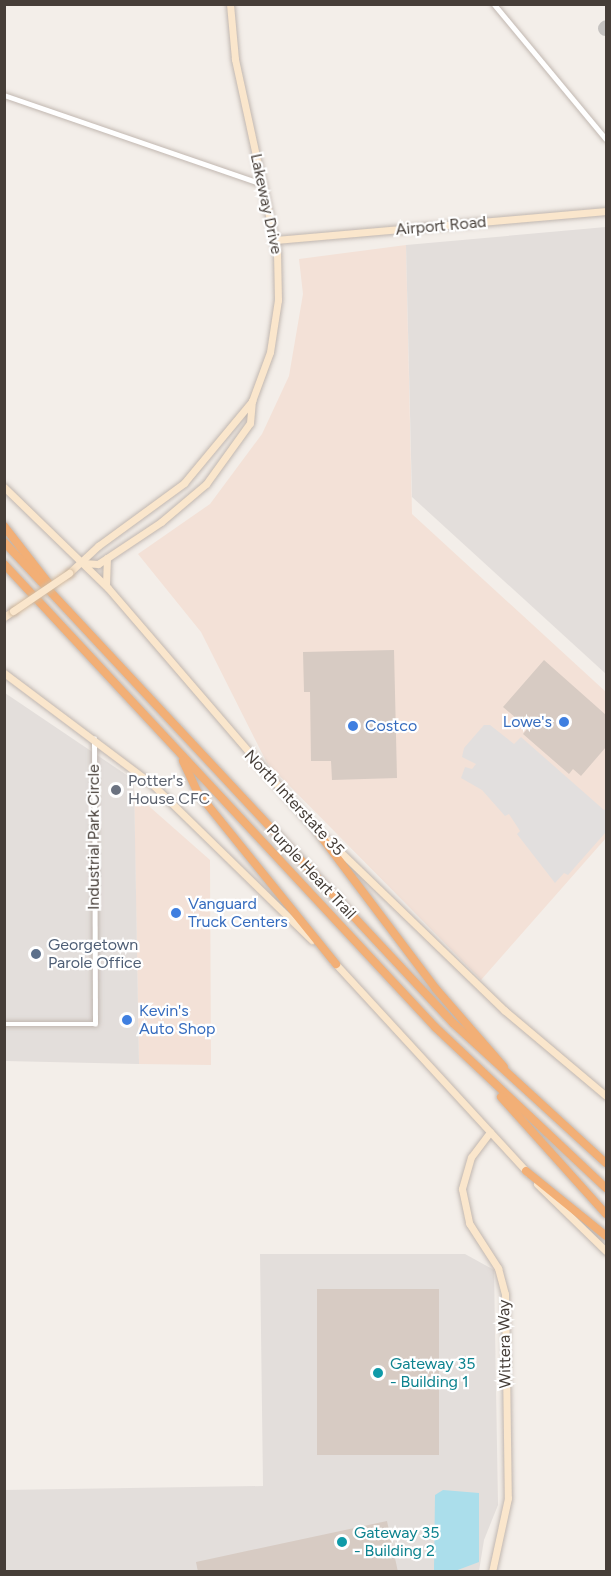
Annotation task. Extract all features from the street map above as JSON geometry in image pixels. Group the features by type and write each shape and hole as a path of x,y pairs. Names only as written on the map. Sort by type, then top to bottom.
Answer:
{"highway":[{"path":"4,526 70,613"},
{"name":"Purple Heart Trail","path":"4,542 453,1023 606,1164"},
{"name":"Purple Heart Trail","path":"4,564 178,753 478,1069 606,1188"},
{"path":"178,753 198,793 336,964"},
{"path":"317,831 436,989 527,1092"},
{"path":"478,1069 606,1214"},
{"path":"526,1171 606,1236"}],"main road":[{"name":"Lakeway Drive","path":"83,563 98,564 161,522 206,484 250,423 252,401 276,327 276,240 235,58 230,4"},
{"name":"Airport Road","path":"276,240 606,211"},
{"name":"Lakeway Drive","path":"4,616 83,563 98,546 184,483 252,401"},
{"name":"North Interstate 35","path":"4,487 108,588 317,831 504,1010 606,1093"},
{"path":"107,558 104,574 108,588"},
{"path":"4,673 94,740 208,834 336,964 526,1171 606,1251"},
{"name":"Wittera Way","path":"490,1132 471,1157 462,1189 469,1223 498,1268 505,1294 508,1498 492,1572"}],"street":[{"path":"494,4 606,139"},
{"path":"4,95 263,184"},
{"name":"Industrial Park Circle","path":"4,1024 95,1024 94,740"}],"shaded area":[{"path":"606,227 606,674 412,497 406,245"},
{"path":"406,245 412,514 606,692 606,838 481,980 267,763 201,632 138,554 210,504 262,434 289,376 303,294 299,259"},
{"path":"5,693 134,780 139,1064 5,1061"},
{"path":"484,725 490,725 514,744 521,737 604,810 606,808 606,832 568,875 564,873 555,883 517,834 520,831 509,814 505,816 482,790 461,778 465,767 472,769 476,764 462,757 464,748"},
{"path":"134,793 210,860 211,1065 139,1064"},
{"path":"260,1254 465,1254 494,1270 498,1505 484,1540 479,1571 5,1571 4,1490 263,1486"}],"water":[{"path":"443,1490 479,1493 479,1562 455,1571 434,1570 435,1495"}],"building":[{"name":"Costco","path":"394,650 397,778 332,780 331,761 311,761 310,692 304,692 303,652"},
{"name":"Lowe's","path":"544,660 606,715 606,747 581,776 573,769 569,774 523,734 528,728 503,707"},
{"name":"Gateway 35 - Building 1","path":"317,1289 439,1289 439,1455 317,1455"},
{"name":"Gateway 35 - Building 2","path":"387,1521 398,1572 198,1572 196,1562"}],"place":[{"name":"Lowe's","path":"564,722"},
{"name":"Costco","path":"353,726"},
{"name":"Potter's House CFC","path":"116,790"},
{"name":"Vanguard Truck Centers","path":"176,913"},
{"name":"Georgetown Parole Office","path":"36,954"},
{"name":"Kevin's Auto Shop","path":"127,1020"},
{"name":"Gateway 35 - Building 1","path":"378,1373"},
{"name":"Gateway 35 - Building 2","path":"342,1542"}]}
